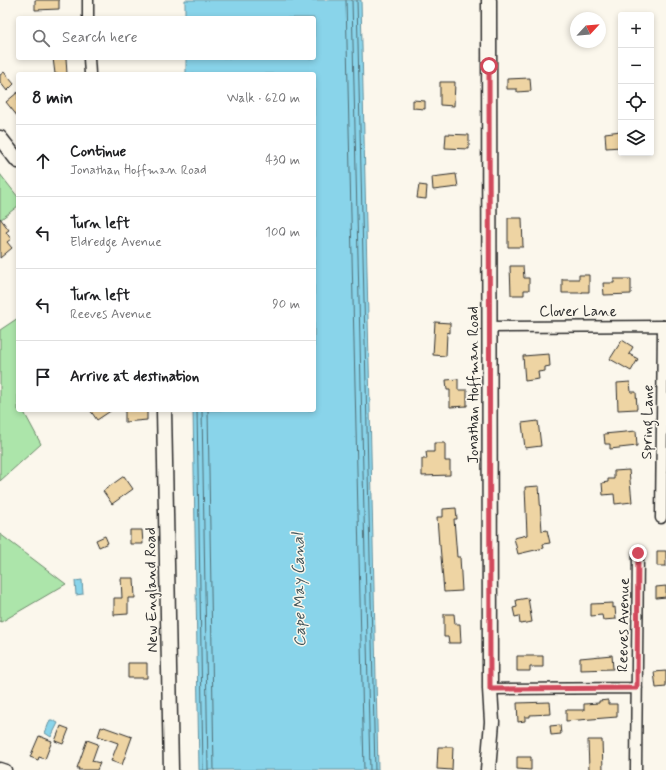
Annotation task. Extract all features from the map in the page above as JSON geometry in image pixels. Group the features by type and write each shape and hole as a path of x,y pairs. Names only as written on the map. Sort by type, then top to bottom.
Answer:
{"street":[{"path":"88,0 88,16"},
{"name":"Jonathan Hoffman Road","path":"488,770 492,722 490,689 489,0"},
{"path":"89,60 90,72"},
{"path":"0,138 16,158"},
{"name":"Clover Lane","path":"490,327 664,326"},
{"name":"Spring Lane","path":"661,518 664,326"},
{"name":"New England Road","path":"164,412 172,770"},
{"name":"Reeves Avenue","path":"636,770 638,553"},
{"path":"490,689 637,688"},
{"path":"0,768 6,770"}],"green space":[{"path":"0,174 16,194 16,208 0,220"},
{"path":"16,319 16,412 26,412 25,414 41,444 0,481 0,330"},
{"path":"0,534 66,584 1,622 0,621"}],"water":[{"name":"Cape May Canal","path":"185,0 361,0 378,770 199,770 193,412 316,412 316,72 186,72 186,60 316,60 316,16 185,16"},
{"path":"82,580 83,594 76,595 75,581"},
{"path":"50,720 58,723 51,737 45,733"}],"building":[{"path":"35,0 59,0 59,9 35,10"},
{"path":"53,60 66,60 67,72 55,72"},
{"path":"4,72 14,84 7,91 0,82 0,75"},
{"path":"530,78 531,91 517,92 517,89 507,89 507,79"},
{"path":"440,82 455,82 454,106 440,105"},
{"path":"16,94 16,114 6,102"},
{"path":"413,100 425,101 425,109 413,108"},
{"path":"618,131 618,147 606,148 605,133"},
{"path":"446,134 469,135 469,149 445,148"},
{"path":"456,174 458,187 433,190 432,177"},
{"path":"419,185 427,186 426,199 417,198"},
{"path":"0,218 9,230 6,232 11,239 7,242 12,248 0,258"},
{"path":"508,218 522,218 523,247 508,247"},
{"path":"510,266 523,266 524,278 529,278 529,290 524,290 524,295 511,295"},
{"path":"579,275 589,275 589,292 562,293 562,279 579,279"},
{"path":"614,279 631,279 631,294 604,295 603,283 614,283"},
{"path":"435,322 450,323 450,333 447,332 446,356 433,355"},
{"path":"622,340 633,347 629,354 638,359 631,371 610,359"},
{"path":"549,354 550,366 545,367 545,371 538,372 539,379 525,381 523,356"},
{"path":"458,379 458,390 467,390 467,406 450,407 450,390 447,390 446,380"},
{"path":"630,382 631,392 636,392 637,409 618,410 617,383"},
{"path":"91,412 109,412 97,420"},
{"path":"125,412 147,412 147,420 125,422"},
{"path":"538,421 541,446 525,448 522,423"},
{"path":"636,431 637,446 610,449 610,444 605,444 604,434"},
{"path":"434,443 445,443 445,461 450,461 450,475 422,476 422,459 427,459 426,452 434,452"},
{"path":"629,470 632,502 615,504 614,494 603,495 602,483 608,482 608,479 614,479 614,471"},
{"path":"124,476 133,489 112,504 103,491"},
{"path":"539,486 542,531 547,530 550,543 543,544 544,548 518,554 514,538 527,535 525,487"},
{"path":"456,508 457,519 454,519 457,557 460,557 462,591 444,592 437,517 443,517 443,509"},
{"path":"130,530 142,530 143,544 130,544"},
{"path":"105,536 108,543 99,547 96,540"},
{"path":"657,551 666,551 666,566 657,566"},
{"path":"121,578 134,578 135,598 128,598 128,614 114,615 114,598 122,598"},
{"path":"666,586 666,597 656,598 656,587"},
{"path":"528,598 532,622 520,624 519,616 515,617 513,608 517,607 516,600"},
{"path":"613,603 613,608 615,607 616,619 603,620 602,615 591,616 591,604"},
{"path":"444,614 454,614 455,624 460,624 461,643 449,643 448,637 444,637"},
{"path":"612,655 613,669 580,670 580,658"},
{"path":"517,656 543,656 543,667 530,667 530,671 517,671"},
{"path":"128,663 147,663 147,678 128,678"},
{"path":"666,671 666,687 656,688 654,672"},
{"path":"608,700 608,704 617,704 617,717 566,721 566,710 584,710 584,704 599,703 599,701"},
{"path":"550,702 551,714 530,715 530,717 525,717 525,721 518,722 517,703"},
{"path":"560,725 561,734 551,735 550,726"},
{"path":"61,726 69,729 63,744 55,741"},
{"path":"101,727 132,737 122,765 111,761 118,743 98,736"},
{"path":"39,736 52,741 45,759 39,757 38,760 30,757"},
{"path":"87,740 98,744 92,761 100,763 97,770 78,770 79,768 77,768"},
{"path":"588,740 602,740 603,770 589,770"},
{"path":"438,747 453,747 452,770 437,769"},
{"path":"517,757 531,757 531,770 517,769"}],"route":[{"path":"489,66 490,689 637,688 638,553"}]}
